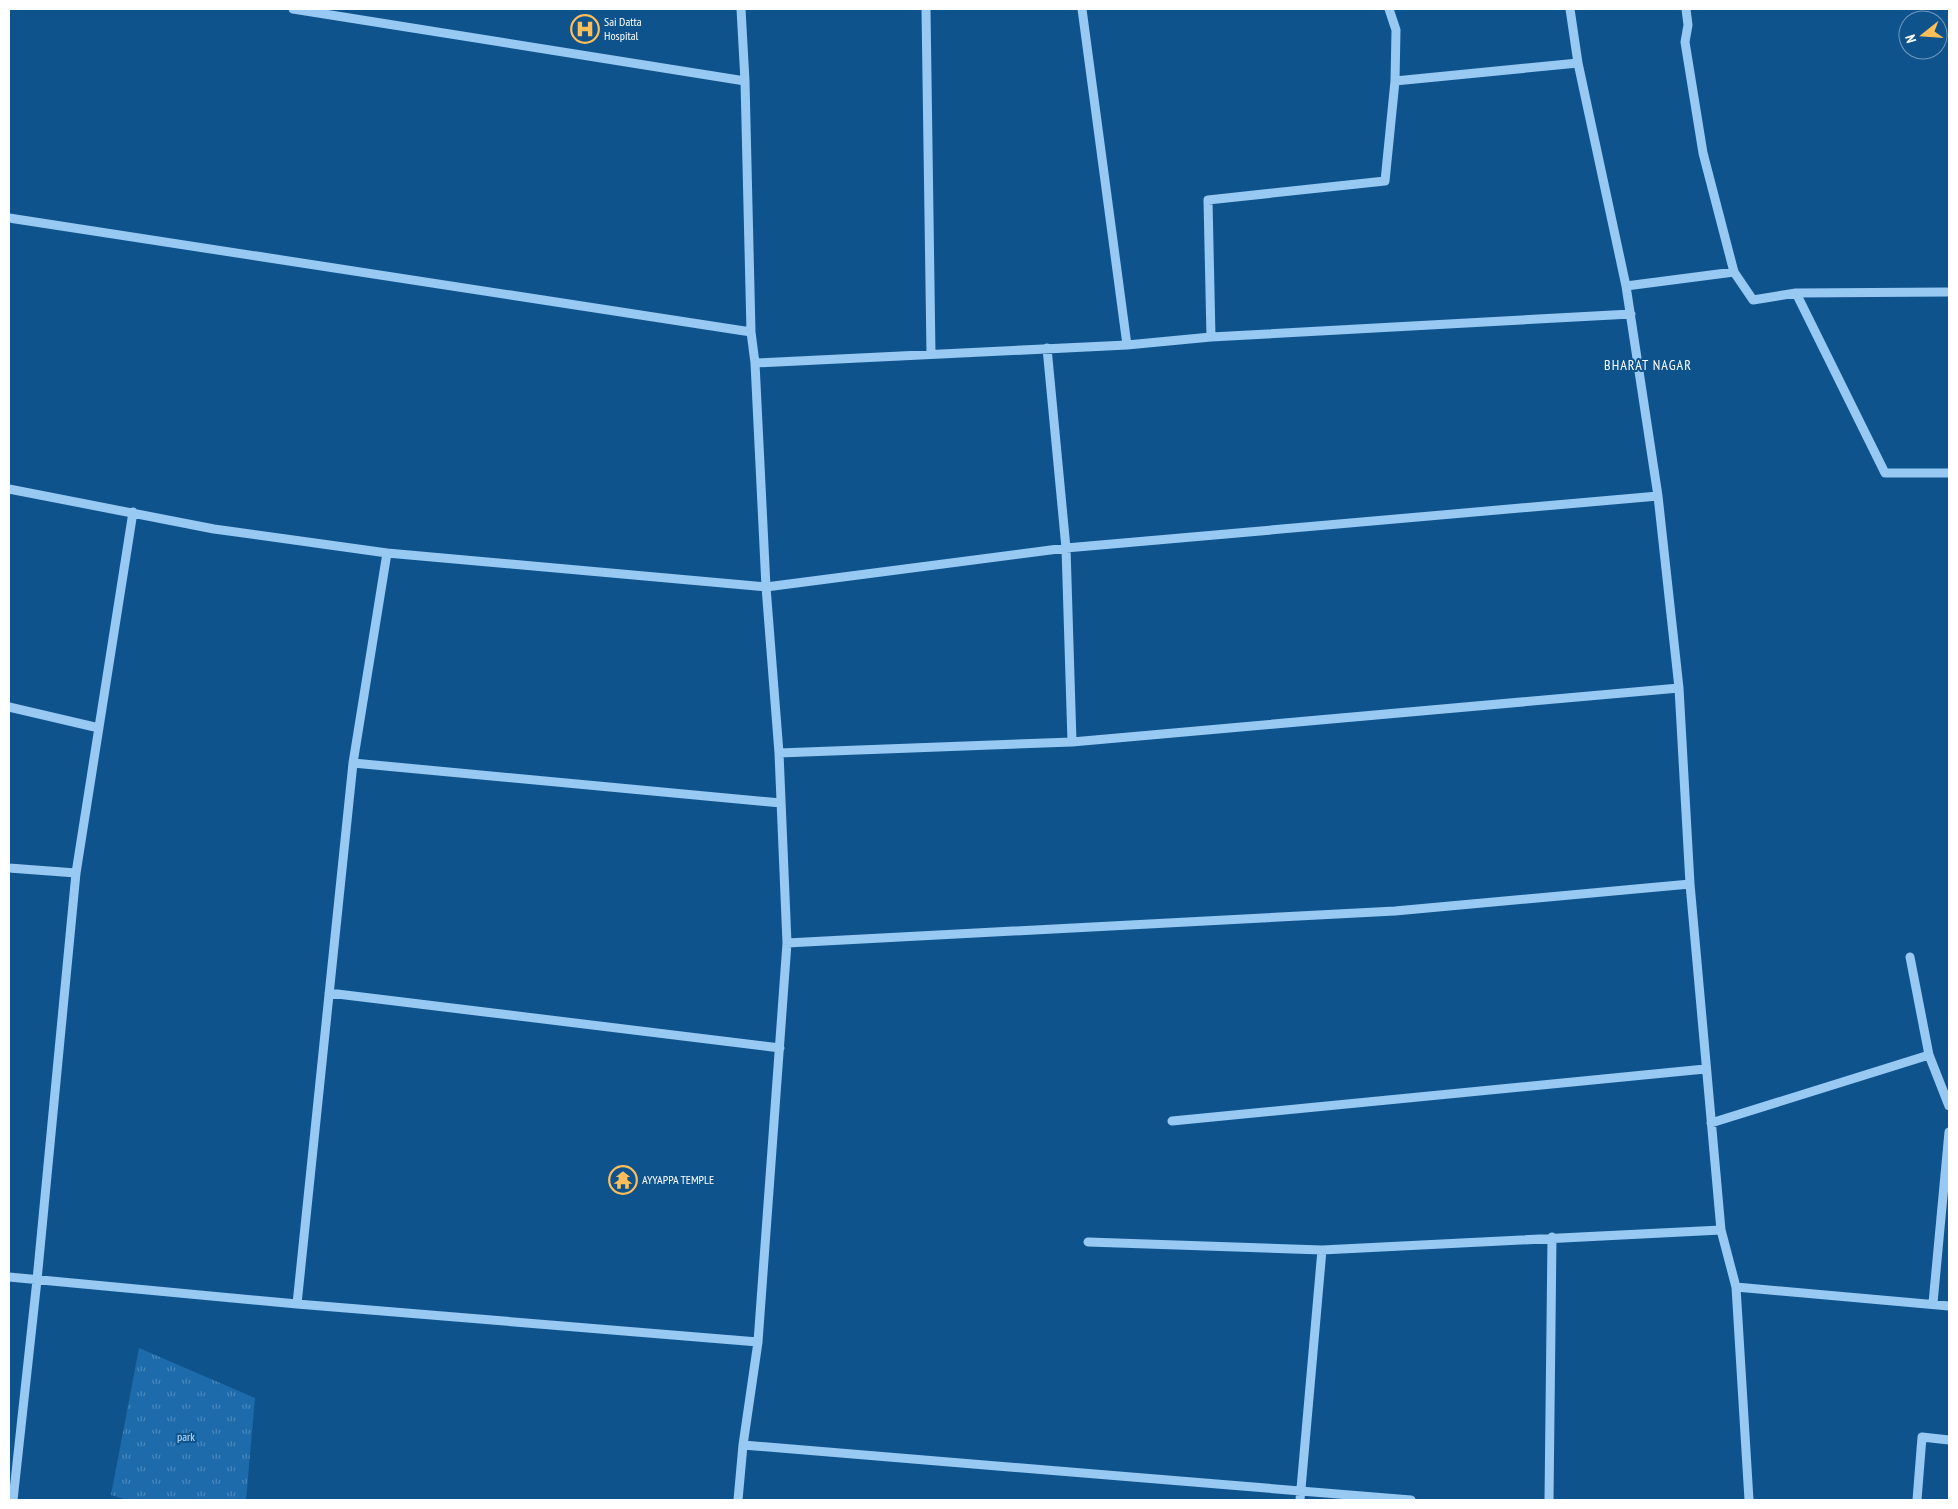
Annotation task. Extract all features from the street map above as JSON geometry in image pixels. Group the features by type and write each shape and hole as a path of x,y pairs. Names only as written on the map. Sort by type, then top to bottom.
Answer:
{"street":[{"path":"294,9 745,81"},
{"path":"738,1500 743,1445 758,1342 786,943 779,753 766,587 755,364 751,332 745,81 741,9"},
{"path":"926,9 931,354"},
{"path":"1082,9 1127,345"},
{"path":"1211,336 1208,200 1385,181 1395,81 1396,30 1389,9"},
{"path":"1570,9 1578,63 1626,286 1658,496 1679,688 1690,884 1705,1070 1721,1230 1736,1287 1749,1500"},
{"path":"1686,9 1688,25 1685,42 1703,153 1734,272 1753,300 1796,293 1949,292"},
{"path":"1395,81 1578,63"},
{"path":"9,218 751,332"},
{"path":"1626,286 1734,272"},
{"path":"1796,293 1885,472 1949,473"},
{"path":"755,364 1127,345 1211,336 1631,314"},
{"path":"1047,348 1066,548 1072,742"},
{"path":"9,489 76,504 133,512 214,529 387,553 766,587 1066,548 1658,496"},
{"path":"13,1500 37,1280 76,873 133,512"},
{"path":"297,1304 353,763 387,553"},
{"path":"779,753 1072,742 1679,688"},
{"path":"9,707 99,728"},
{"path":"353,763 781,803"},
{"path":"9,868 76,873"},
{"path":"786,943 1395,911 1690,884"},
{"path":"1910,957 1929,1055 1949,1106"},
{"path":"329,993 780,1048"},
{"path":"1711,1124 1929,1055"},
{"path":"1172,1121 1705,1070"},
{"path":"1933,1303 1949,1132"},
{"path":"1088,1242 1322,1250 1721,1230"},
{"path":"1549,1500 1552,1237"},
{"path":"1300,1496 1322,1250"},
{"path":"9,1278 758,1342"},
{"path":"1736,1287 1933,1303 1949,1306"},
{"path":"1917,1500 1922,1437 1949,1440"},
{"path":"743,1445 1300,1496 1411,1500"}],"green space":[{"name":"park","path":"139,1348 255,1398 246,1500 128,1500 111,1495"}],"place":[{"name":"Sai Datta Hospital","path":"585,29"},
{"name":"AYYAPPA TEMPLE","path":"623,1180"}],"district":[{"name":"BHARAT NAGAR","path":"1648,365"}]}
